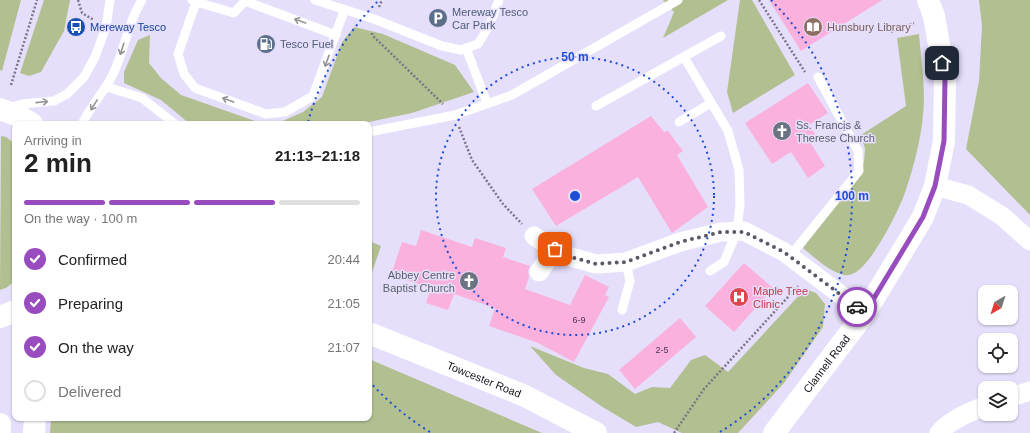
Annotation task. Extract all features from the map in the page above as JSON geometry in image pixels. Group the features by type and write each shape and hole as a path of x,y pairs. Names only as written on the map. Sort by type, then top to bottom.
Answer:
{"main road":[{"name":"Clannell Road","path":"774,433 865,313 923,217 935,186 944,141 945,79 931,8"},
{"path":"2,109 27,121"},
{"path":"0,317 12,312"},
{"name":"Towcester Road","path":"372,334 525,396 596,433"},
{"path":"34,433 35,421"},
{"path":"0,424 0,430"}],"street":[{"path":"935,186 968,195 1002,216 1030,241"},
{"path":"534,236 564,255 596,264 626,262 680,242 721,232 744,232 790,256 865,313"},
{"path":"539,272 555,249"},
{"path":"1018,395 1030,391"},
{"path":"939,433 945,426 978,408"}],"lane":[{"path":"2,109 22,104 54,100 67,94 84,77 95,57 106,27 110,0"},
{"path":"84,121 115,70 131,22 142,0"},
{"path":"315,0 344,11 374,19 442,46 461,50 478,44 489,26 498,0"},
{"path":"372,131 455,115 512,95 678,0"},
{"path":"336,35 246,1 234,13 194,1 178,54 184,74 195,88 266,114 285,112 313,96 336,35 344,11"},
{"path":"596,106 721,36"},
{"path":"466,48 487,103"},
{"path":"684,57 728,131 738,170 740,204 737,232 724,262 710,271"},
{"path":"790,256 859,171 858,151 818,77"},
{"path":"106,86 142,98 171,121"},
{"path":"679,122 711,103"},
{"path":"622,310 630,281 626,262"}],"path":[{"path":"11,84 37,0"},
{"path":"78,0 82,13 106,27"},
{"path":"759,0 806,74 818,77"},
{"path":"891,32 931,8"},
{"path":"374,19 372,35 455,115 472,160 503,204 534,236"},
{"path":"674,433 704,388 810,272"}],"green space":[{"path":"0,0 21,0 2,71 0,70"},
{"path":"44,0 70,0 64,31 41,72 29,76 20,73"},
{"path":"663,0 728,0 663,38 674,12"},
{"path":"740,0 752,0 795,75 733,113 727,92"},
{"path":"979,0 1030,0 1030,215 966,149 979,81 982,26"},
{"path":"354,27 383,34 455,65 474,92 412,113 372,121 283,121 303,112 322,97 342,42"},
{"path":"919,34 924,85 924,105 922,125 913,168 903,198 888,229 873,254 856,272 849,275 843,275 825,266 803,248 856,180 864,162 865,149 861,135 906,106 897,38"},
{"path":"150,35 149,63 161,78 181,95 255,121 186,121 161,100 124,83 124,72 138,40"},
{"path":"1,136 6,137 12,142 12,283 0,290"},
{"path":"372,242 381,246 372,272"},
{"path":"805,289 816,293 825,304 823,327 784,383 738,433 682,433 658,422 636,427 601,406 556,375 530,346 584,368 608,374 635,394 652,387 670,388 691,360 705,355 728,372"},
{"path":"372,360 542,433 50,433 51,421 372,421"}],"building":[{"name":"Hunsbury Library","path":"769,0 882,0 801,51"},
{"name":"Ss. Francis & Therese Church","path":"808,83 828,113 809,125 817,137 810,142 825,166 808,178 791,152 772,164 745,123"},
{"path":"651,116 664,132 668,131 683,151 677,155 708,207 672,233 638,177 556,226 532,189"},
{"name":"Abbey Centre Baptist Church","path":"421,230 472,247 475,238 506,248 503,257 530,266 528,271 529,277 525,289 570,305 585,275 609,287 605,295 609,297 574,362 538,343 489,326 495,308 454,294 448,310 426,303 431,288 391,275 402,242 416,246"},
{"name":"Maple Tree Clinic","path":"744,263 773,288 734,332 705,306"},
{"path":"680,318 696,337 635,389 619,370"}],"way so far":[{"path":"555,249 564,255 596,264 626,262 680,242 721,232 744,232 784,252 857,307"}],"place":[{"name":"Mereway Tesco Car Park","path":"438,18"},
{"name":"Mereway Tesco","path":"76,27"},
{"name":"Hunsbury Library","path":"813,27"},
{"name":"Tesco Fuel","path":"266,44"},
{"name":"Ss. Francis & Therese Church","path":"782,131"},
{"name":"Abbey Centre Baptist Church","path":"469,281"},
{"name":"Maple Tree Clinic","path":"739,297"}],"route":[{"path":"857,307 865,313 923,217 935,186 944,141 945,79 942,63"}]}
